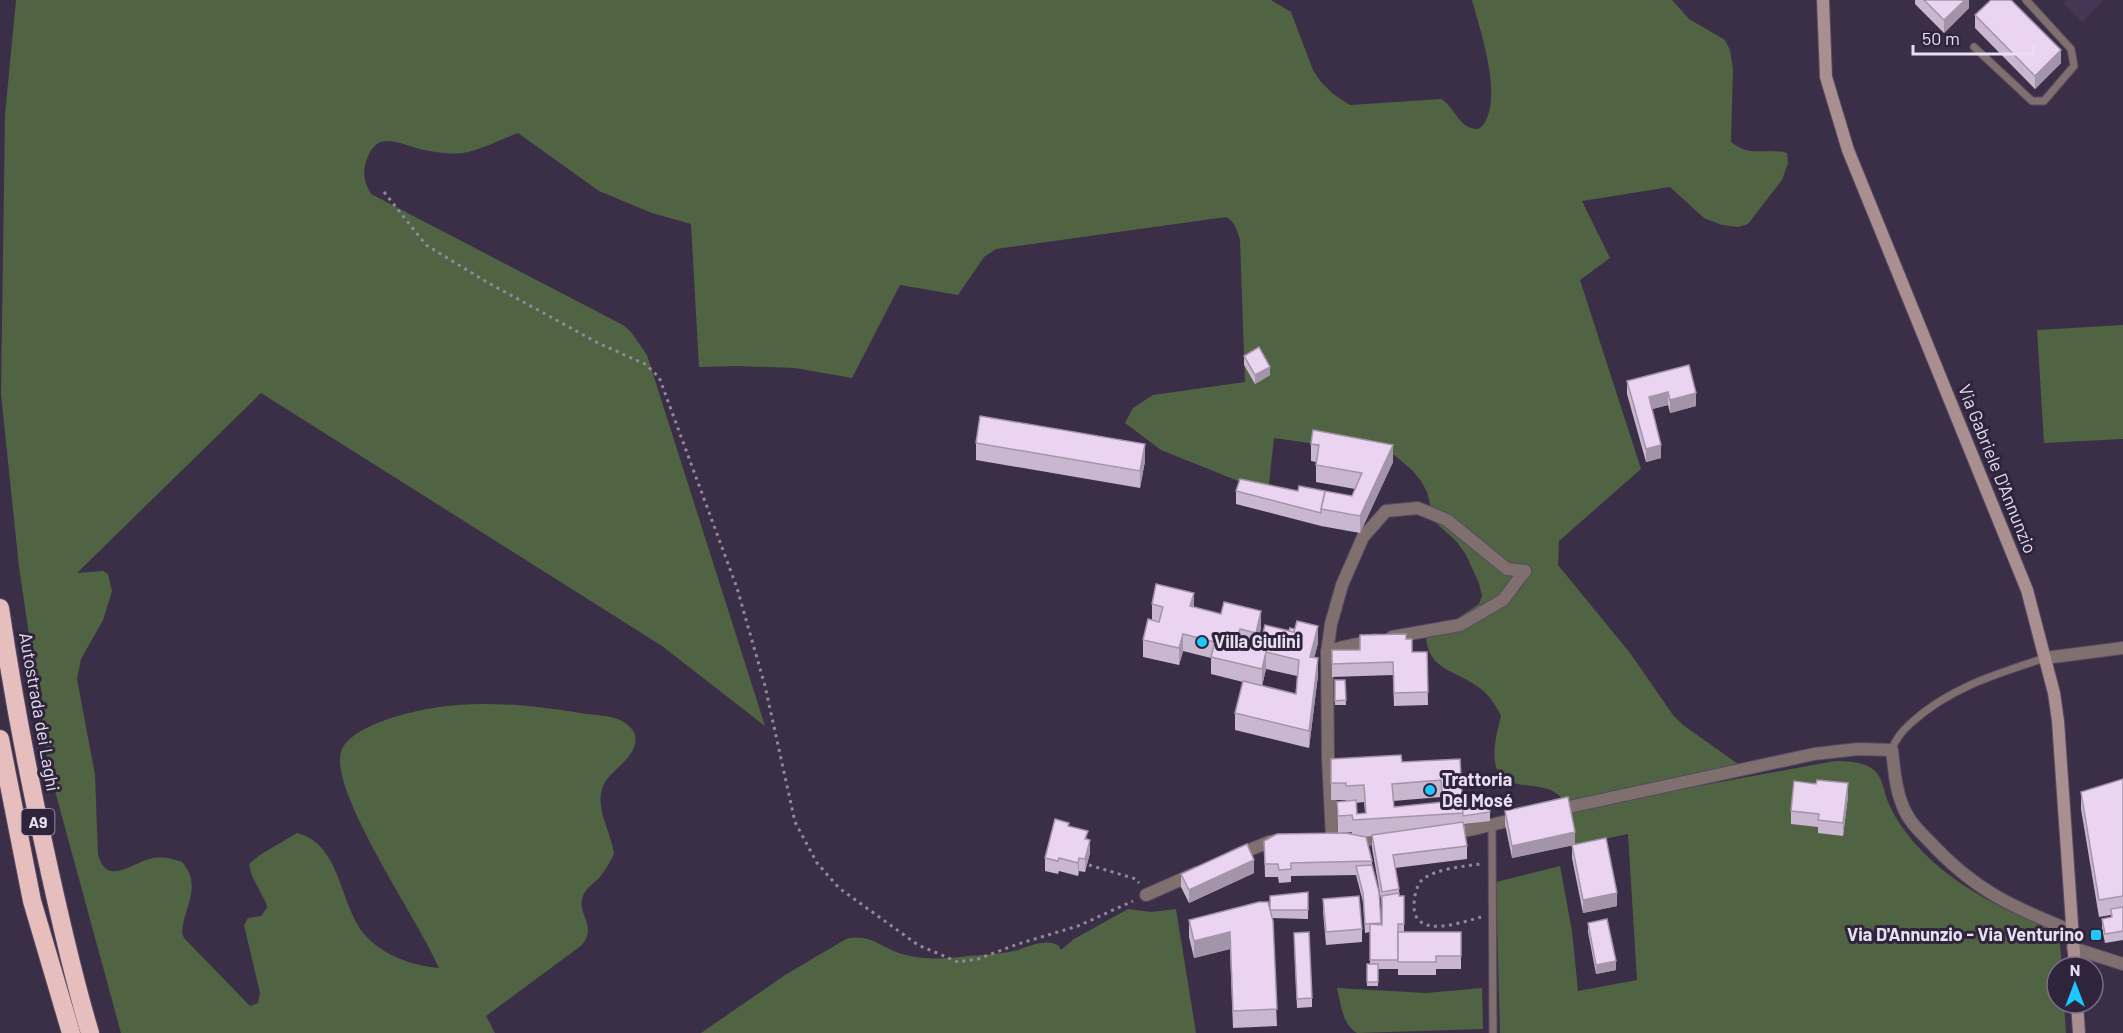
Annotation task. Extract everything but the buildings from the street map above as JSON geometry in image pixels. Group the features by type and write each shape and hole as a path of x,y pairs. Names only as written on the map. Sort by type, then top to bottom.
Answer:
{"highway":[{"name":"Autostrada dei Laghi","path":"0,608 12,693 32,795 64,936 90,1033"},
{"name":"A9","path":"0,739 32,901 71,1033"}],"main road":[{"name":"Via Gabriele D'Annunzio","path":"1823,0 1826,77 1848,150 2027,590 2054,693 2058,721 2073,955"},
{"path":"2078,1015 2079,1033"}],"street":[{"path":"1327,652 1460,625 1503,600 1526,571 1507,569 1447,520 1418,508 1386,511 1363,537 1342,585 1331,624 1327,652 1327,838 1365,841 1398,839"},
{"path":"2044,658 2123,648"},
{"path":"1440,834 1492,825 1814,754 1858,749 1892,750 1897,786 1906,814 1948,862 1967,878 2014,908 2072,931"},
{"path":"1146,895 1269,842 1293,839"},
{"path":"2073,948 2123,964"}],"lane":[{"path":"1974,47 2032,101 2044,101 2074,66 2071,49 2026,0"},
{"path":"1892,750 1894,742 1903,731 1927,708 1988,676 2044,658"},
{"path":"1492,825 1493,1033"}],"path":[{"path":"384,192 426,245 506,293 600,344 645,364 660,377 737,588 765,686 795,822 817,863 839,888 918,945 957,962 978,959 1018,944 1078,927 1146,895 1136,879 1089,866"},
{"path":"1492,863 1458,867 1429,876 1418,886 1414,904 1414,913 1426,925 1450,926 1492,913"}],"shaded area":[{"path":"2067,0 2104,0 2082,22 2063,3"}],"green space":[{"path":"16,0 1271,0 1291,12 1313,70 1321,82 1333,94 1350,105 1441,99 1450,106 1465,125 1476,129 1481,127 1486,120 1491,93 1488,60 1472,0 1672,0 1689,19 1725,40 1730,50 1733,69 1731,142 1745,150 1787,153 1788,163 1782,180 1748,224 1738,227 1722,225 1704,218 1670,187 1582,201 1610,258 1580,280 1641,469 1559,541 1558,565 1630,653 1673,715 1683,725 1738,764 1566,805 1557,794 1546,789 1510,782 1501,776 1495,764 1495,744 1501,716 1495,705 1481,689 1438,663 1428,647 1426,635 1436,624 1456,619 1479,604 1482,596 1479,583 1466,555 1457,542 1434,521 1427,492 1412,470 1394,455 1274,438 1268,493 1161,450 1125,423 1133,408 1153,395 1245,382 1240,240 1234,224 1226,217 996,249 984,257 958,295 900,285 852,378 795,368 699,367 691,224 652,213 599,191 518,133 475,150 458,153 426,150 387,141 376,145 367,159 364,173 371,194 623,325 631,332 647,355 765,726 662,646 261,393 77,573 103,571 108,574 112,591 103,620 81,659 77,679 95,775 98,854 102,864 107,869 119,871 153,858 174,859 182,862 188,871 192,888 183,923 184,938 250,1006 258,1003 260,993 244,925 248,918 261,916 267,908 249,864 297,833 311,839 323,849 338,876 356,921 371,941 398,958 419,965 439,968 362,826 341,771 341,752 356,734 384,720 429,709 474,704 528,706 605,716 622,721 632,729 636,740 634,747 625,761 608,778 601,792 600,801 614,854 601,875 583,896 582,909 588,931 582,945 486,1016 495,1033 121,1033 49,769 19,567 1,394 5,115"},
{"path":"2123,325 2123,439 2044,443 2037,330"},
{"path":"1835,761 1860,763 1867,766 1877,773 1892,810 1904,830 1938,866 1987,899 2059,933 2061,955 2045,955 2045,1015 2065,1015 2066,1033 1500,1033 1496,882 1560,866 1572,931 1578,991 1637,980 1628,834 1575,845 1568,810"},
{"path":"1128,909 1151,912 1176,909 1196,1033 701,1033 785,975 846,939 862,938 902,954 927,958 1003,953 1045,943 1057,945 1061,950 1074,939"},
{"path":"1337,988 1426,993 1482,988 1483,1029 1357,1033 1345,1019"}],"place":[{"name":"Villa Giulini","path":"1202,642"},
{"name":"Trattoria Del Mosé","path":"1430,790"},
{"name":"Via D'Annunzio - Via Venturino","path":"2096,935"}]}
